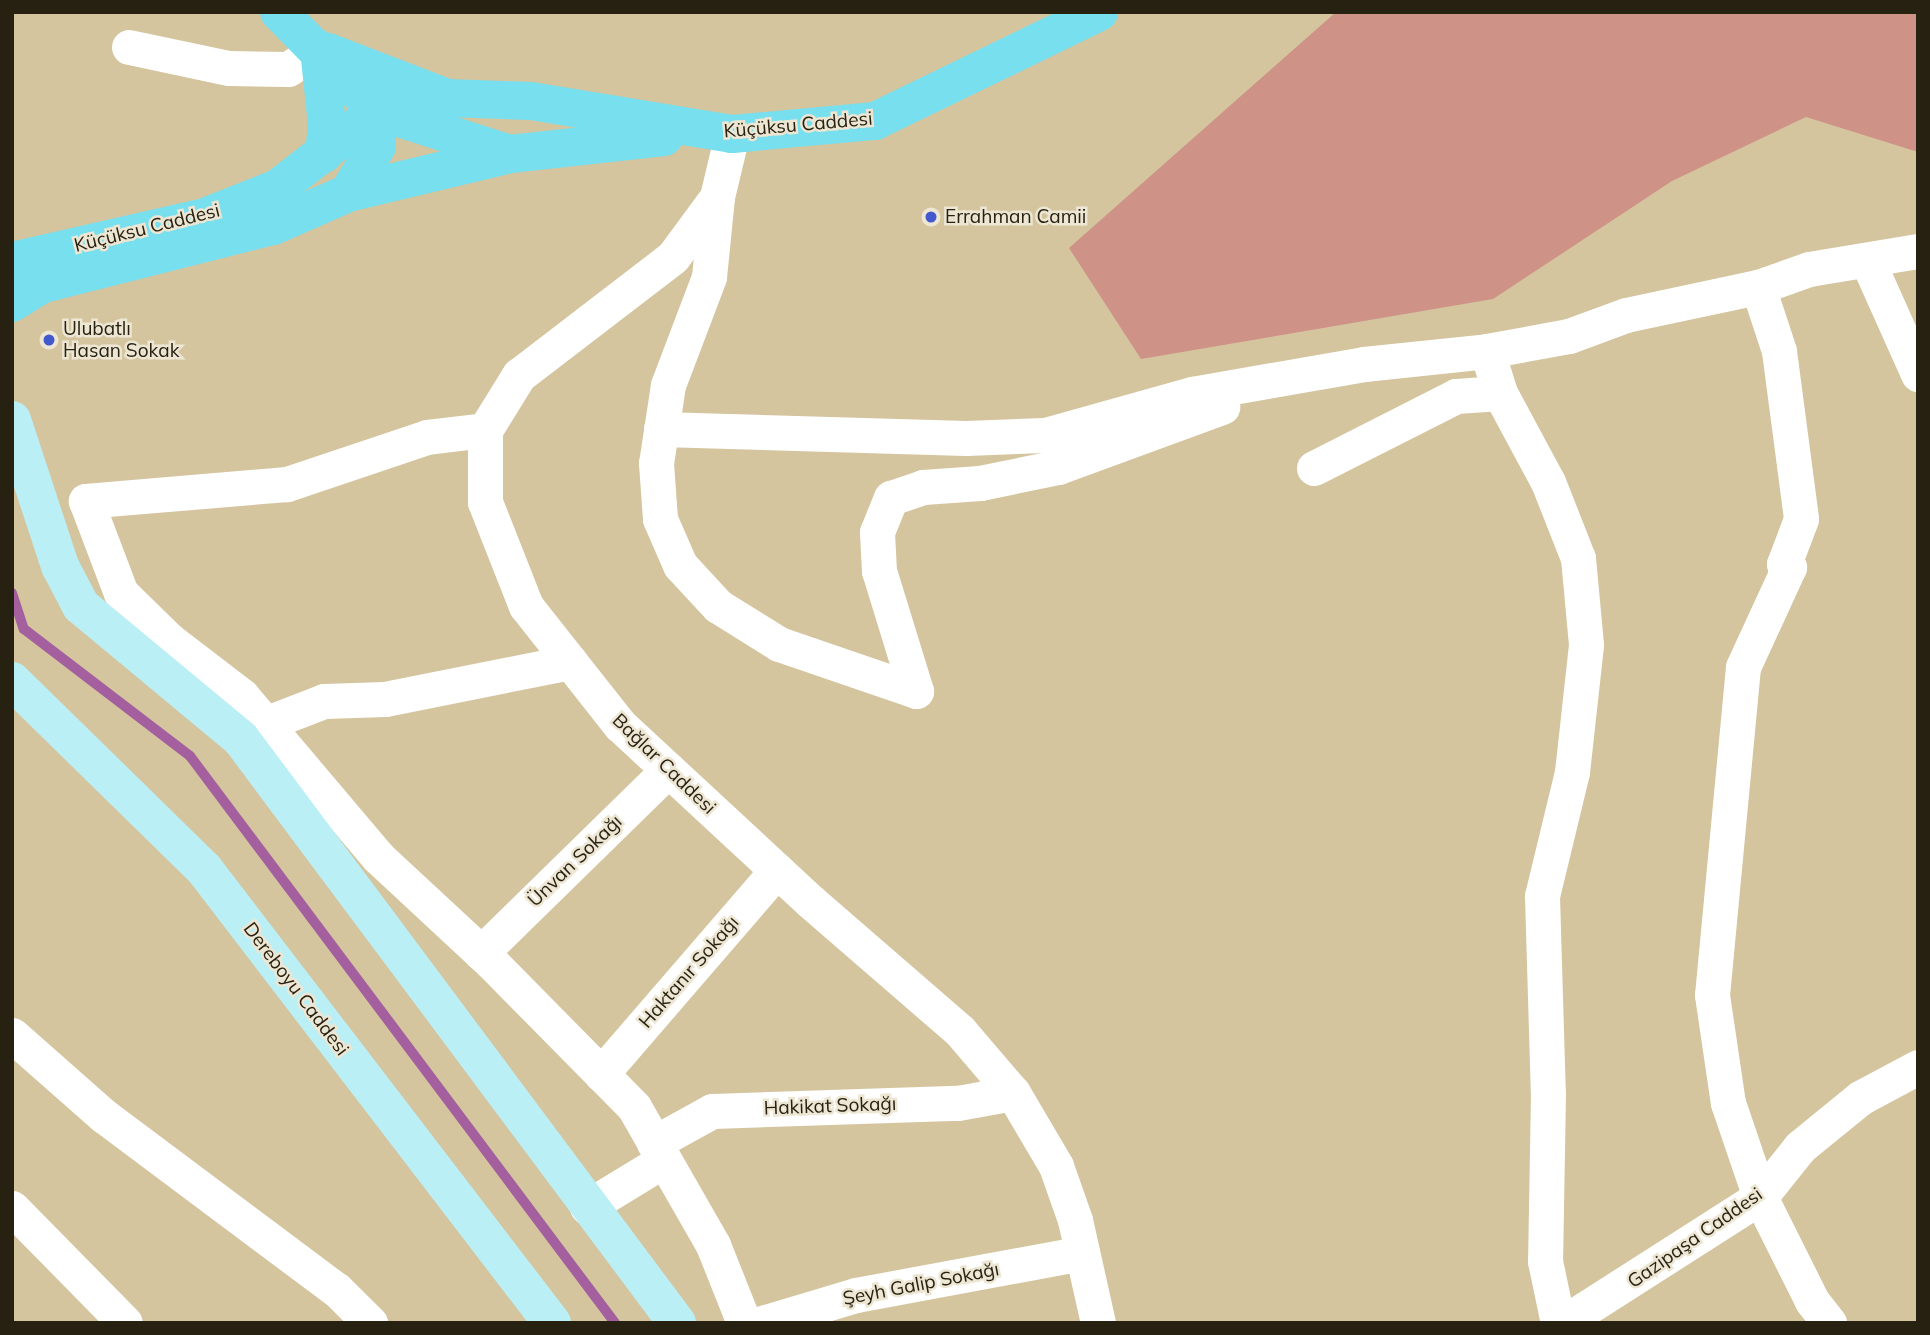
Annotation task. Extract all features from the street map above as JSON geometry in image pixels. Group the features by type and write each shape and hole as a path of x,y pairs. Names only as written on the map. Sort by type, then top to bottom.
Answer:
{"main road":[{"path":"279,12 319,49 377,111 510,154"},
{"name":"Küçüksu Caddesi","path":"999,63 1062,12"},
{"name":"Küçüksu Caddesi","path":"12,303 43,284 273,226 348,193 510,154 722,132 875,121 999,63 1099,12"},
{"path":"319,49 447,98"},
{"path":"319,49 327,125 324,154"},
{"name":"Küçüksu Caddesi","path":"12,261 205,217 278,188 377,111 447,98 531,101 722,132"},
{"path":"348,193 377,146 377,111"},
{"path":"12,420 60,566 81,606 241,739 587,1208 677,1323"},
{"name":"Dereboyu Caddesi","path":"12,681 204,869 552,1323"}],"street":[{"path":"128,47 229,68 288,69 319,49"},
{"path":"722,132 709,277 668,385 656,463 660,519 680,565 718,606 779,644 916,691 878,571 877,532 891,498 923,487 980,483 1058,467 1301,375"},
{"path":"718,197 673,257 519,375 485,430 427,437 288,484 86,501 121,593 169,640 242,696 378,857 481,953 634,1107 713,1245 744,1323"},
{"path":"661,429 940,438 1045,435 1192,394 1301,375 1487,351 1569,336 1626,315 1758,287 1809,270 1868,262 1918,251"},
{"path":"1868,262 1907,358 1918,374"},
{"path":"1758,287 1779,351 1801,519 1784,564 1789,568 1743,667 1712,995 1728,1103 1760,1198 1812,1301 1829,1323"},
{"path":"1487,351 1500,393 1548,482 1578,558 1586,645 1572,772 1542,895 1548,1093 1545,1261 1561,1323"},
{"path":"1314,468 1456,397 1500,393"},
{"name":"Bağlar Caddesi","path":"485,430 485,502 526,606 620,725 777,870 960,1031 1013,1093 1056,1166 1082,1253 1098,1323"},
{"path":"267,723 324,701 385,699 570,662"},
{"name":"Ünvan Sokağı","path":"481,953 668,770"},
{"name":"Haktanır Sokağı","path":"601,1074 777,870"},
{"path":"12,1035 104,1116 337,1290 370,1323"},
{"name":"Gazipaşa Caddesi","path":"1561,1323 1760,1198 1800,1147 1860,1098 1918,1067"},
{"name":"Hakikat Sokağı","path":"587,1208 712,1111 958,1103 1013,1093"},
{"path":"12,1208 125,1323"},
{"name":"Şeyh Galip Sokağı","path":"762,1323 856,1296 1082,1253"}],"shaded area":[{"path":"1336,12 1918,12 1918,152 1806,117 1672,181 1493,299 1141,359 1069,248"}],"waterway":[{"path":"12,593 24,629 190,756 615,1323"}],"place":[{"name":"Errahman Camii","path":"931,217"},
{"name":"Ulubatlı Hasan Sokak","path":"49,340"}]}
